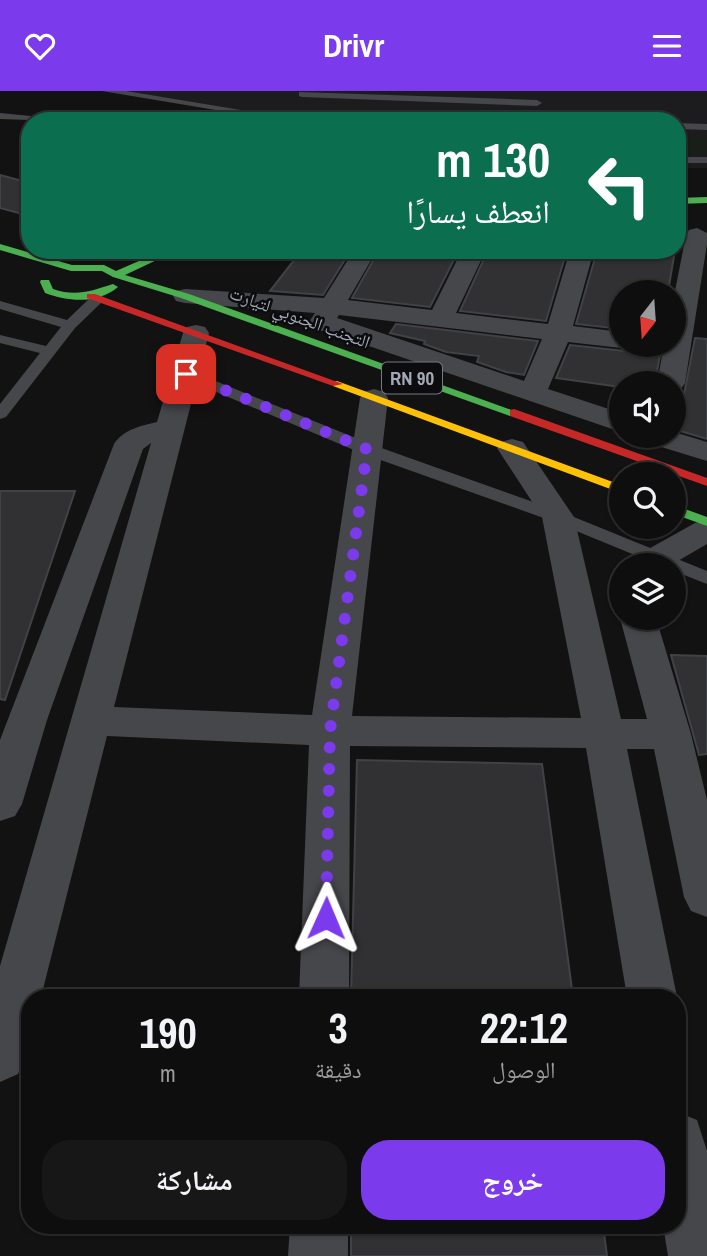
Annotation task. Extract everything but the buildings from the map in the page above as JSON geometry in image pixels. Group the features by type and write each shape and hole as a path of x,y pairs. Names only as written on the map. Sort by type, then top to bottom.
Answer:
{"highway":[{"path":"686,187 707,187"},
{"path":"686,201 707,200"},
{"path":"0,247 21,253"},
{"path":"41,259 71,268"},
{"path":"46,282 54,273 99,259"},
{"path":"46,282 49,291 56,295 94,297 116,285 120,278 117,275 153,259"},
{"name":"التجنب الجنوبي لتيارت","path":"71,268 93,266 185,296 318,322 707,482"},
{"path":"24,274 46,282"},
{"name":"RN 90","path":"94,297 609,484"},
{"path":"686,514 707,522"}],"street":[{"path":"686,326 698,289 694,234"},
{"path":"318,322 360,259"},
{"path":"440,319 470,259"},
{"path":"533,392 558,333 579,259"},
{"path":"185,296 318,322 609,419"},
{"path":"318,322 440,319 609,339"},
{"path":"0,1057 196,333"},
{"path":"324,989 330,731 374,398"},
{"path":"0,804 14,720 130,444 143,435 171,427"},
{"path":"686,445 707,452"},
{"path":"512,448 558,517 604,733 651,989"},
{"path":"666,553 707,530"},
{"path":"641,630 671,734 707,897"},
{"path":"89,721 330,731 671,734"},
{"path":"686,1189 698,1256"},
{"path":"318,1256 319,1234"}],"lane":[{"path":"107,91 244,112"},
{"path":"293,112 302,93 537,107 536,91"},
{"path":"0,116 21,118"},
{"path":"686,126 707,127"},
{"path":"686,160 707,160"},
{"path":"0,414 94,297"},
{"path":"0,305 70,325"},
{"path":"0,339 49,352"},
{"path":"186,374 367,449 558,517 635,553"},
{"path":"686,572 707,578"}],"shaded area":[{"path":"114,91 707,91 707,168 686,168 686,112 247,112"},
{"path":"686,137 707,138 707,155 686,155"}],"traffic: fast":[{"path":"686,201 707,200"},
{"path":"0,247 21,253"},
{"path":"41,259 71,268 104,268 116,275 185,296 514,413"},
{"path":"116,275 152,259"},
{"path":"45,282 49,291 73,297 89,296 113,287"},
{"path":"686,514 707,522"}],"traffic: slow":[{"path":"337,384 609,485"}],"traffic: jam":[{"path":"91,296 337,384"},
{"path":"514,413 707,482"}],"route":[{"path":"186,374 367,449 330,731 326,918"}]}
